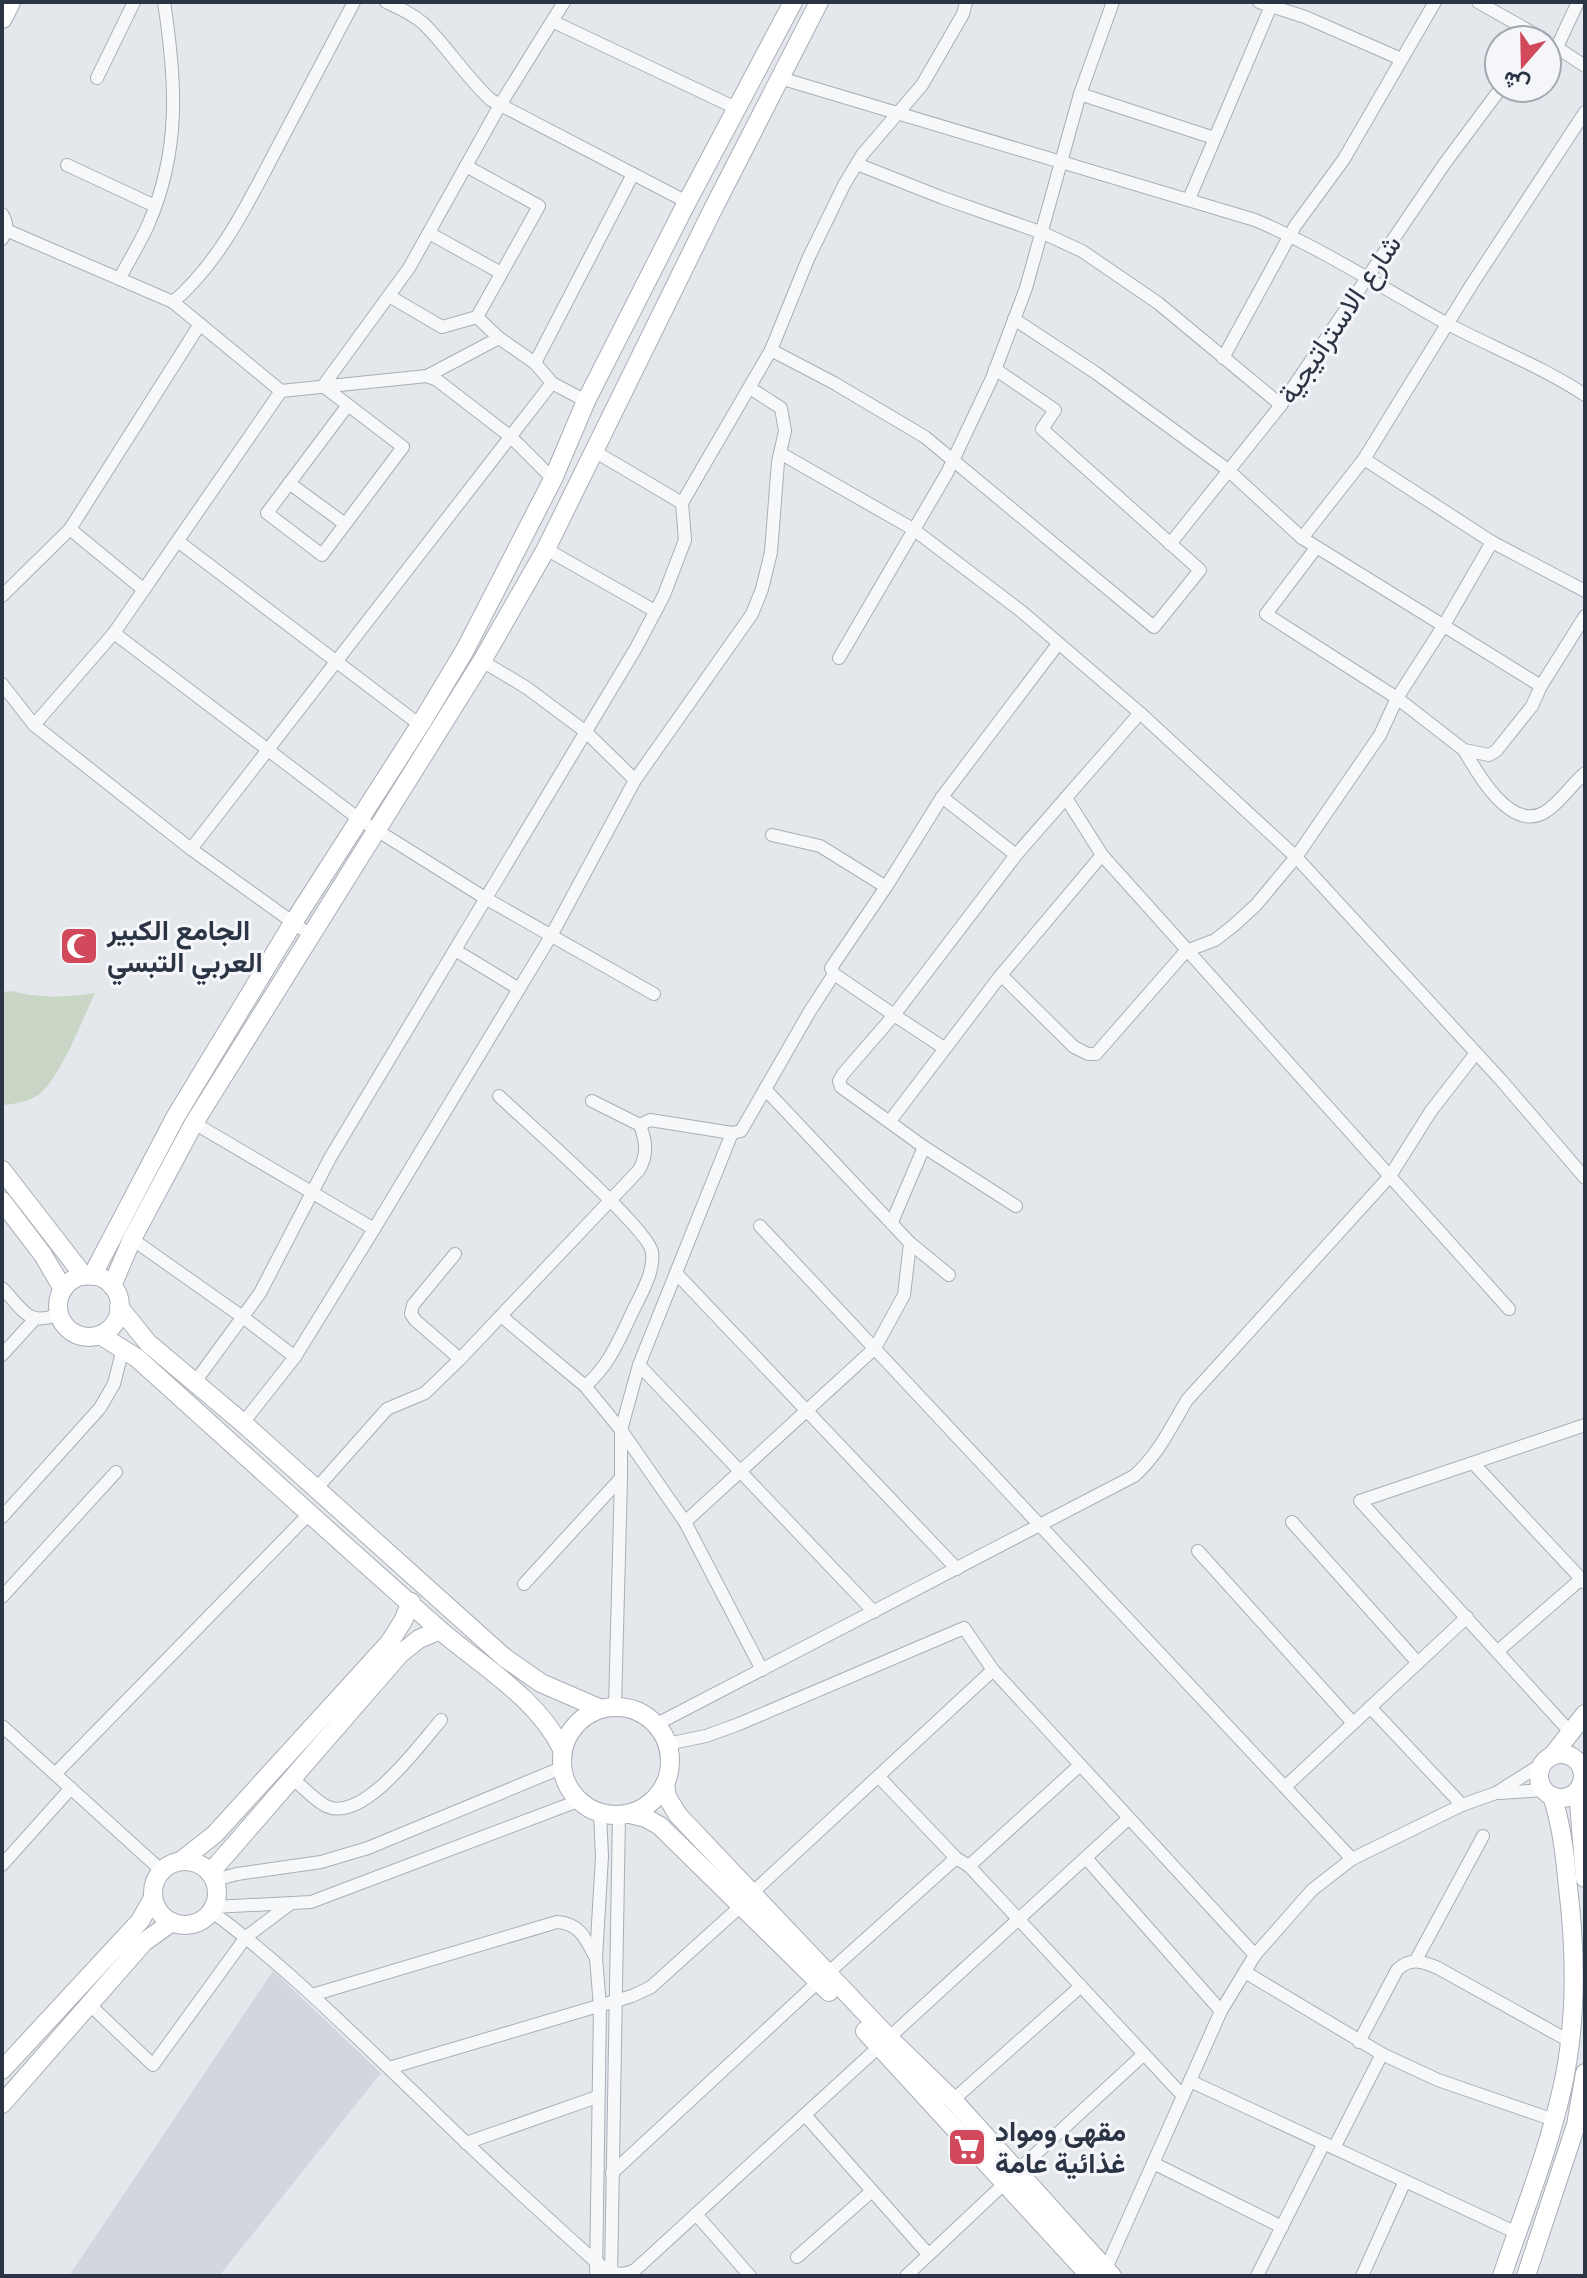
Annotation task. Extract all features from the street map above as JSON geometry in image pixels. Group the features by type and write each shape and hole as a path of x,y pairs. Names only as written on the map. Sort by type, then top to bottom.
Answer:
{"main road":[{"path":"2,18 10,2"}],"street":[{"path":"97,78 134,2"},
{"path":"119,279 148,226 168,163 174,121 172,56 164,2"},
{"path":"173,302 216,255 245,209 354,2"},
{"path":"386,2 424,24 474,84 500,105 687,202"},
{"path":"323,386 409,268 500,105 564,2"},
{"path":"88,1276 176,1116 465,650 553,479 586,401 793,2"},
{"path":"112,1286 132,1239 194,1123 482,661 546,549 819,2"},
{"path":"195,1382 244,1318 312,1193 655,611 685,540 682,503 771,350 808,259 857,164 922,85 963,14 966,2"},
{"path":"839,658 952,462 995,369 1043,233 1080,94 1113,2"},
{"path":"1223,358 1290,235 1344,159 1435,2"},
{"path":"1478,2 1516,24"},
{"path":"1559,24 1578,2"},
{"path":"1189,199 1265,4 1305,17 1401,59"},
{"path":"554,22 738,109"},
{"path":"1563,52 1585,66"},
{"path":"780,78 1255,220 1290,235 1448,324 1559,378 1585,395"},
{"path":"1080,94 1214,138"},
{"name":"شارع الاستراتيجية","path":"1170,544 1281,405 1365,278 1489,104"},
{"path":"1302,538 1364,459 1585,112"},
{"path":"857,164 1043,233 1082,251 1158,303 1281,405"},
{"path":"67,165 155,206"},
{"path":"389,296 442,327 477,317 539,206 466,166"},
{"path":"535,363 633,174"},
{"path":"2,214 6,220 4,235 173,302 281,391 427,376 499,338"},
{"path":"429,233 501,273"},
{"path":"477,317 499,338 535,363 552,383 586,401"},
{"path":"1014,319 1096,373 1228,470 1316,548 1541,686"},
{"path":"2,596 70,529 200,324"},
{"path":"771,350 925,437 1154,627 1200,570 1042,429 1055,410 995,369"},
{"path":"427,376 437,380 511,437 553,479"},
{"path":"191,849 552,383"},
{"path":"323,386 348,405 403,447 322,555 267,513 348,405"},
{"path":"243,1423 295,1357 374,1229 551,936 635,780 752,614 771,552 780,453 785,431 781,408 750,388"},
{"path":"34,725 114,633 281,391"},
{"path":"594,451 682,503"},
{"path":"780,453 913,529 1021,611 1140,713 1296,857 1476,1053 1585,1178"},
{"path":"1364,459 1492,542 1585,591"},
{"path":"289,483 345,524"},
{"path":"70,529 144,590"},
{"path":"179,542 420,725"},
{"path":"1001,975 1074,1047 1088,1054 1096,1054 1186,951 1215,940 1233,926 1256,905 1296,857 1380,735 1397,698 1492,542"},
{"path":"1316,548 1266,614 1397,698 1464,750 1484,784 1500,802 1520,813 1532,816 1544,813 1585,773"},
{"path":"546,549 655,611"},
{"path":"1464,750 1489,755 1496,751 1532,706 1585,616"},
{"path":"114,633 359,819 485,898 654,994"},
{"path":"944,1048 834,974 831,968 942,797 1058,644"},
{"path":"482,661 527,688 586,732 635,780"},
{"path":"2,684 34,725 191,849 309,934"},
{"path":"1016,1206 924,1147 841,1087 839,1081 894,1015 1016,855 1140,713"},
{"path":"942,797 1016,855"},
{"path":"1066,798 1102,855 1509,1309"},
{"path":"772,835 820,846 886,887"},
{"path":"890,1121 1001,975 1102,855"},
{"path":"455,950 519,989"},
{"path":"640,1125 650,1120 732,1133 741,1131 834,974"},
{"path":"655,1725 1120,1485 1146,1466 1187,1400 1390,1176 1431,1111 1476,1053"},
{"path":"765,1089 910,1243 949,1275"},
{"path":"499,1096 610,1200 650,1243 653,1257 649,1276 611,1358 585,1386"},
{"path":"316,1489 387,1409 425,1393 460,1359 639,1170 645,1159 640,1125 592,1101"},
{"path":"194,1123 374,1229"},
{"path":"608,1708 621,1430 639,1365 732,1133"},
{"path":"892,1222 924,1147"},
{"path":"2,1170 88,1276 112,1286 116,1292 119,1307 117,1319 100,1335 90,1337 71,1331 59,1314 58,1306 63,1289 76,1278 88,1276"},
{"path":"2,1201 43,1255 63,1289"},
{"path":"760,1226 1352,1859"},
{"path":"132,1239 295,1357"},
{"path":"685,1522 875,1348 904,1295 910,1243"},
{"path":"455,1254 413,1305 411,1314 460,1359"},
{"path":"676,1273 957,1569"},
{"path":"2,1288 34,1320 42,1321 59,1314"},
{"path":"119,1307 140,1335 523,1671 560,1693 608,1708 630,1709 655,1725 667,1744 669,1771 665,1784 657,1797 645,1807 625,1814"},
{"path":"501,1316 585,1386 621,1430 685,1522 762,1670"},
{"path":"2,1355 34,1320"},
{"path":"100,1335 137,1358 440,1630 538,1712 562,1758 567,1786 578,1801 600,1813 646,1818 660,1826 747,1899 1102,2274 1221,2011 1255,1955 1312,1890 1352,1859 1462,1805 1496,1793 1561,1754 1583,1765 1578,1790 1585,1878"},
{"path":"2,1517 100,1408 114,1384 123,1348"},
{"path":"639,1365 874,1612"},
{"path":"1571,1733 1360,1501 1585,1425"},
{"path":"1473,1463 1583,1581 1498,1651"},
{"path":"2,1597 116,1472"},
{"path":"524,1584 621,1478"},
{"path":"55,1774 310,1513"},
{"path":"1292,1522 1418,1663"},
{"path":"1198,1551 1353,1723"},
{"path":"181,1861 197,1863 212,1877 217,1894 212,1909 198,1922 172,1922 156,1908 153,1888 161,1870 181,1861 215,1834 389,1643 411,1602"},
{"path":"1285,1787 1467,1617"},
{"path":"667,1744 706,1736 739,1724 964,1628 993,1670 1255,1955"},
{"path":"212,1877 292,1778 400,1654 419,1639 440,1630"},
{"path":"389,2068 600,2007 651,1987 993,1670"},
{"path":"1370,1707 1462,1805"},
{"path":"212,1877 321,1862 368,1848 562,1758 570,1731 583,1717 608,1708"},
{"path":"1502,2276 1554,2120 1571,2042 1571,1911 1559,1819 1539,1774 1585,1714"},
{"path":"292,1778 327,1807 347,1808 383,1786 441,1720"},
{"path":"2,1726 161,1870"},
{"path":"969,1866 1080,1765"},
{"path":"880,1778 956,1858 969,1866 1183,2096"},
{"path":"665,1784 667,1797 674,1809 747,1899"},
{"path":"2,1865 71,1788"},
{"path":"1496,1793 1569,1796 1578,1790"},
{"path":"212,1909 311,1902 578,1801"},
{"path":"596,2269 600,2007 596,1958 602,1856 600,1813"},
{"path":"611,2275 617,2001 616,1858 625,1814"},
{"path":"212,1909 312,1995 596,2269 611,2275 622,2275 632,2272 1129,1818"},
{"path":"1416,1960 1483,1836"},
{"path":"612,2173 956,1858"},
{"path":"1086,1858 1221,2011"},
{"path":"2,2070 140,1921 153,1898"},
{"path":"89,2004 153,2065 246,1937 290,1904"},
{"path":"2,2104 144,1942 172,1922"},
{"path":"312,1995 557,1922 569,1923 578,1929 596,1958"},
{"path":"1359,2042 1397,1970 1404,1963 1416,1960 1438,1968 1571,2042"},
{"path":"1245,1972 1382,2054 1467,2091 1554,2120"},
{"path":"953,2100 1081,1986"},
{"path":"885,2043 953,2100 1011,2177"},
{"path":"906,2276 1144,2054"},
{"path":"1257,2276 1382,2054"},
{"path":"1526,2276 1580,2124 1585,2073"},
{"path":"1190,2081 1517,2233"},
{"path":"466,2143 597,2097"},
{"path":"805,2115 928,2254"},
{"path":"1153,2163 1282,2227"},
{"path":"1362,2276 1405,2181"},
{"path":"797,2257 872,2191"},
{"path":"696,2214 750,2276"}],"shaded area":[{"path":"273,1971 381,2073 219,2276 69,2276"}],"green space":[{"path":"2,992 54,996 95,993 62,1063 46,1088 30,1099 2,1105"}],"place":[{"name":"الجامع الكبير العربي التبسي","path":"79,946"},
{"name":"مقهى ومواد غذائية عامة","path":"967,2147"}]}
